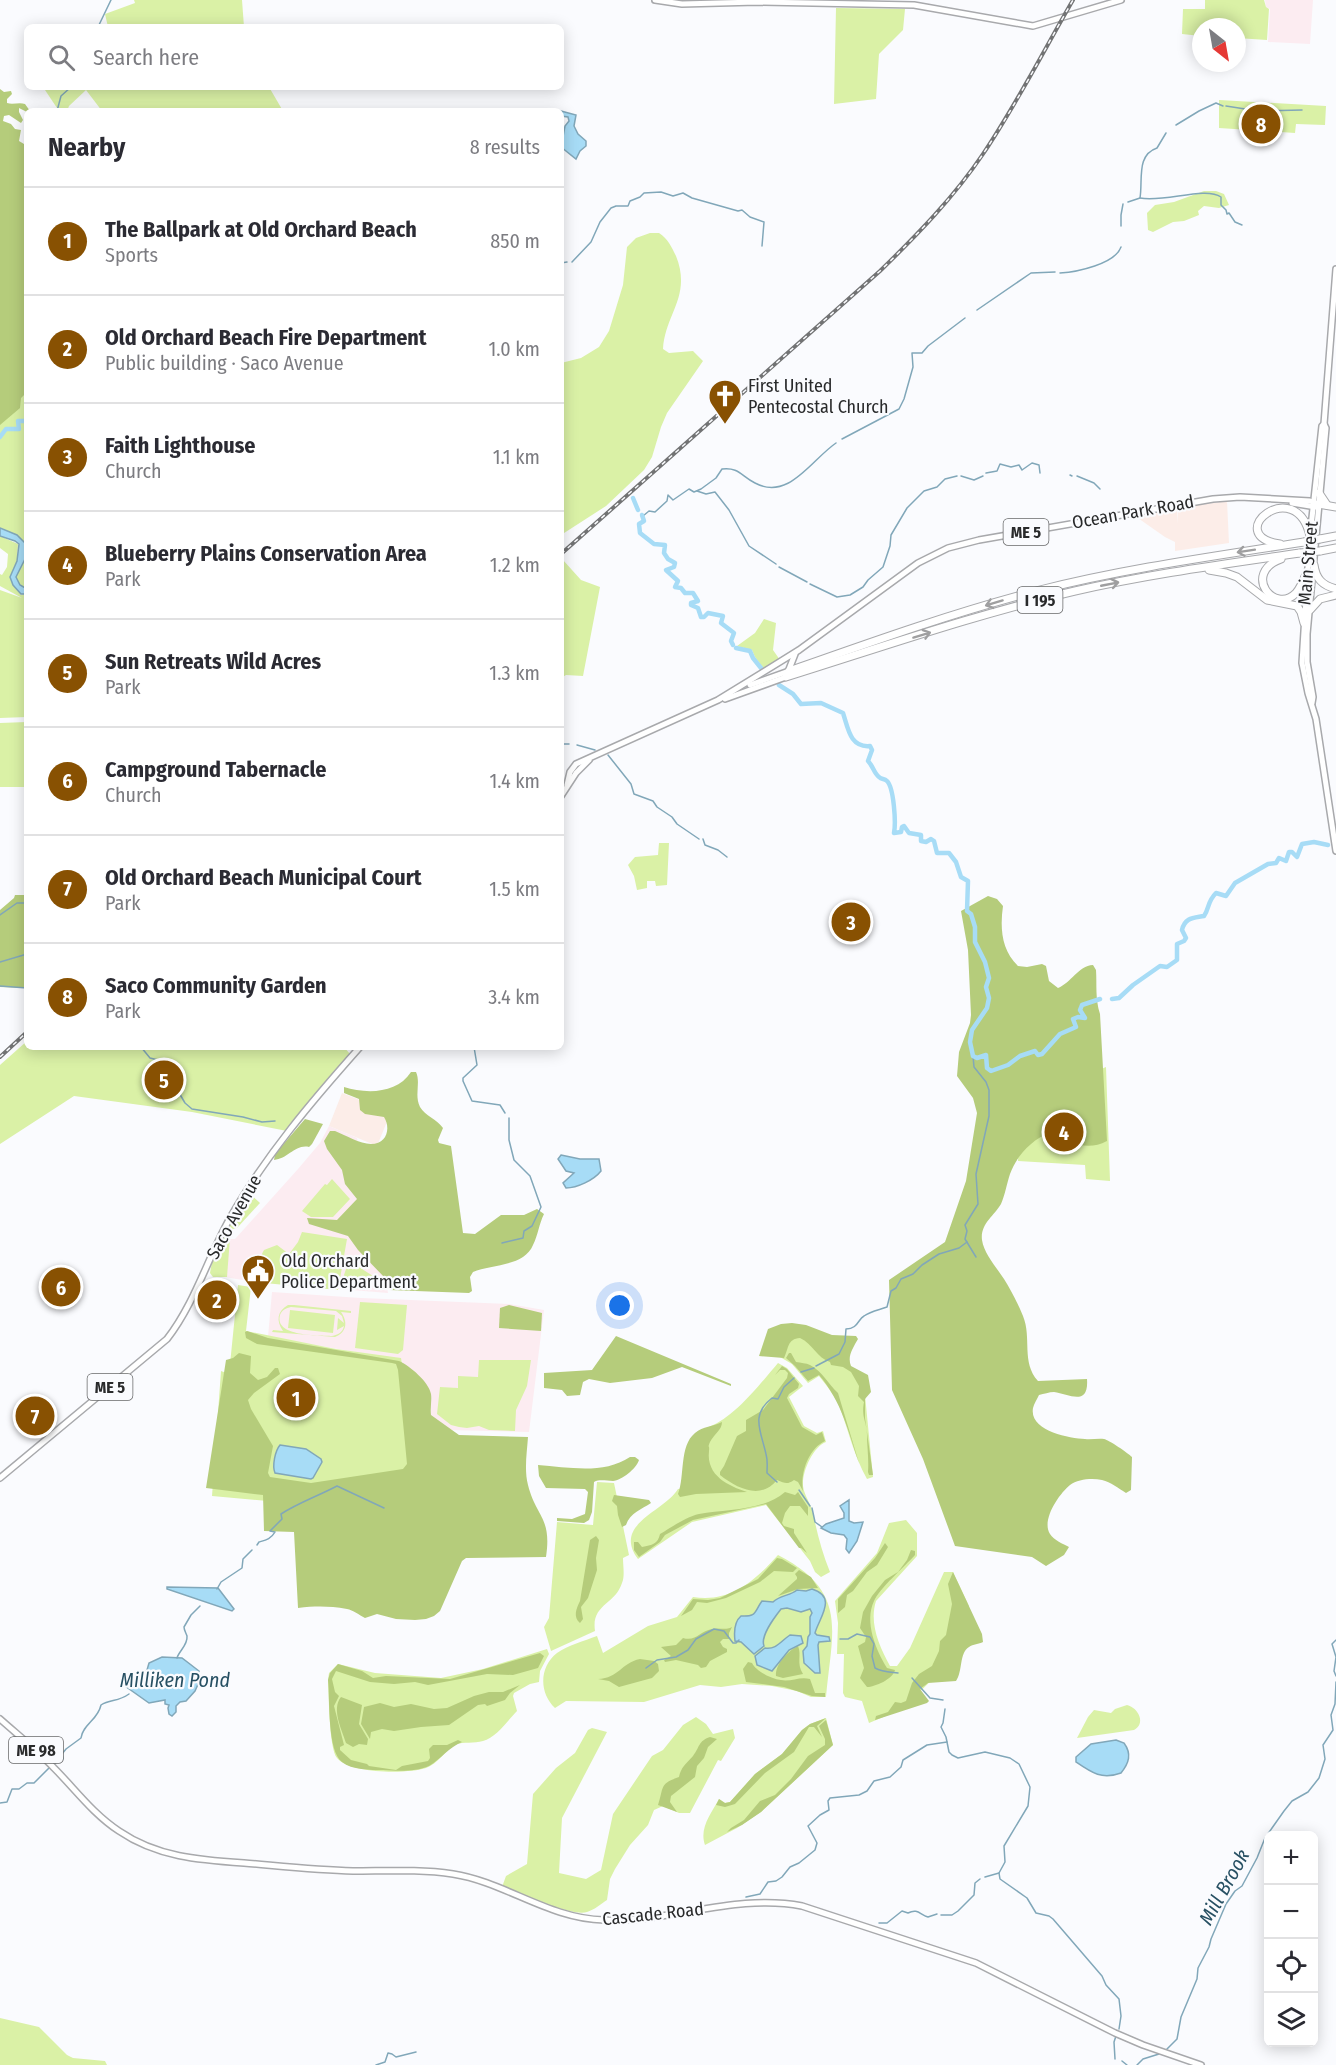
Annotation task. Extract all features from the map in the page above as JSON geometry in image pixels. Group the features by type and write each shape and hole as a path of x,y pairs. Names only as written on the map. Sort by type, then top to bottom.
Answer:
{"highway":[{"path":"1319,493 1327,505"},
{"path":"1316,505 1336,507"},
{"path":"1285,545 1267,541 1260,534 1259,521 1269,511 1285,509 1298,514 1306,522 1310,536"},
{"name":"I 195","path":"788,671 965,612 1041,590 1135,569 1336,536"},
{"name":"I 195","path":"788,671 1038,601 1107,585 1336,548"},
{"path":"1300,553 1269,565 1263,574 1264,587 1273,597 1286,598 1297,592 1307,572"},
{"path":"1314,565 1319,580 1336,589"},
{"path":"1197,569 1232,575 1242,580 1265,599 1297,606 1304,622"},
{"path":"1310,610 1320,599 1336,596"}],"main road":[{"path":"655,0 682,4 749,2 920,5 1033,26 1121,0"},
{"name":"Main Street","path":"1312,703 1309,699 1302,663 1304,622 1310,536 1319,493 1326,431 1324,424 1336,268"},
{"name":"Main Street","path":"1324,424 1319,441 1314,565 1306,658 1336,851"},
{"name":"Ocean Park Road","path":"718,700 799,651 918,563 959,544 1213,498 1248,497 1316,505"},
{"name":"Ocean Park Road","path":"593,757 788,671 799,651"},
{"path":"729,694 788,671 784,660"},
{"path":"576,773 576,768 573,766 593,757"},
{"name":"ME 5","path":"564,790 576,773 593,757"},
{"name":"ME 5","path":"567,785 573,766"},
{"name":"Saco Avenue","path":"0,1478 167,1339 185,1311 230,1218 263,1166 295,1122 357,1050"},
{"name":"Cascade Road","path":"0,1719 46,1759 99,1815 121,1833 146,1846 182,1857 348,1870 453,1874 481,1881 553,1910 600,1920 634,1919 754,1902 787,1903 812,1908 976,1963 1124,2037 1201,2065"}],"shaded area":[{"path":"1265,0 1313,0 1310,44 1268,42 1270,9 1266,7"},
{"path":"1227,501 1229,543 1175,551 1175,542 1135,516 1177,508 1177,524 1178,508"},
{"path":"342,1093 391,1112 377,1146 329,1126"},
{"path":"329,1126 357,1138 388,1293 254,1282 225,1277 229,1239 235,1239 298,1169 320,1143"},
{"path":"272,1292 509,1304 544,1310 529,1432 409,1429 402,1360 268,1337"}],"green space":[{"path":"134,0 242,0 244,24 107,24 105,14 135,3"},
{"path":"1205,0 1264,0 1269,9 1267,40 1246,39 1246,18 1192,18 1192,35 1182,34 1183,9 1205,9"},
{"path":"836,8 905,9 903,30 879,54 876,99 834,104"},
{"path":"0,89 4,92 11,91 12,94 7,99 7,103 25,104 28,108 24,108 24,110 19,108 23,120 21,123 9,115 4,116 3,121 21,130 19,141 24,144 24,395 21,398 20,408 0,425"},
{"path":"45,90 86,90 68,108 57,108"},
{"path":"86,90 271,90 281,108 100,108"},
{"path":"1219,100 1326,106 1325,125 1296,124 1295,133 1219,128"},
{"path":"1204,191 1224,194 1229,205 1219,208 1204,206 1198,211 1199,215 1184,221 1173,222 1153,232 1148,230 1147,213 1155,205 1174,202"},
{"path":"650,233 659,233 671,246 680,270 679,294 668,325 663,349 669,353 693,351 703,361 667,413 652,457 644,470 606,506 564,533 564,362 581,358 599,347 609,331 623,285 627,247 636,238"},
{"path":"0,234 24,267 24,547 0,530"},
{"path":"0,536 18,544 17,560 10,577 21,595 24,594 24,717 0,718 0,590 22,598 0,586 0,574 2,575 7,567 8,554 0,548"},
{"path":"24,547 24,591 14,579"},
{"path":"564,561 581,580 600,587 583,676 564,676"},
{"path":"764,619 776,623 773,650 780,660 764,669 752,650 737,646 755,633"},
{"path":"24,722 24,787 0,787 0,723"},
{"path":"659,843 669,843 667,885 656,886 655,881 647,881 647,888 637,890 634,876 628,865 635,857 658,855"},
{"path":"15,895 24,895 24,988 0,987 0,910"},
{"path":"988,896 997,899 1003,906 1005,946 1018,966 1042,964 1046,966 1049,981 1058,988 1083,968 1093,965 1096,970 1100,1014 1107,1141 1085,1146 1050,1132 1037,1139 1017,1161 1010,1174 1001,1204 985,1225 982,1234 985,1250 1004,1279 1023,1316 1026,1324 1028,1358 1038,1381 1087,1379 1087,1388 1081,1396 1054,1392 1039,1395 1033,1408 1033,1416 1037,1422 1043,1428 1060,1435 1106,1440 1132,1457 1131,1490 1126,1493 1105,1481 1090,1479 1073,1483 1061,1494 1049,1515 1048,1528 1054,1538 1069,1547 1064,1555 1046,1566 1032,1557 955,1546 923,1459 892,1390 889,1280 945,1242 966,1181 977,1113 973,1098 957,1076 959,1052 971,1015 968,950 961,911"},
{"path":"24,1044 24,1050 347,1050 350,1054 287,1131 192,1112 74,1096 0,1144 0,1065"},
{"path":"1106,1067 1110,1181 1086,1179 1085,1165 1018,1161 1021,1102"},
{"path":"411,1072 416,1072 420,1107 443,1128 439,1143 451,1146 463,1233 475,1234 501,1215 524,1215 537,1209 544,1214 529,1252 515,1261 473,1272 470,1277 472,1291 469,1293 389,1290 385,1278 348,1236 309,1224 307,1218 337,1220 357,1199 345,1184 342,1170 327,1149 324,1141 330,1131 367,1144 381,1141 386,1135 387,1126 384,1117 365,1114 360,1110 359,1099 344,1093 344,1087 362,1091 389,1088 398,1085"},
{"path":"305,1119 323,1124 312,1144 274,1160 275,1154"},
{"path":"332,1179 350,1199 333,1217 311,1217 302,1211 325,1184 327,1185"},
{"path":"249,1193 260,1203 237,1228 229,1230 228,1227"},
{"path":"302,1232 347,1239 338,1290 254,1282 251,1275 264,1250 277,1245 289,1254"},
{"path":"225,1235 230,1238 227,1277 213,1277 210,1273 212,1262"},
{"path":"351,1262 373,1276 359,1288 340,1287 348,1263"},
{"path":"238,1285 251,1287 246,1331 336,1349 401,1358 410,1405 418,1507 355,1509 212,1496 221,1371 229,1374"},
{"path":"360,1302 407,1305 403,1350 398,1354 355,1348"},
{"path":"288,1305 351,1311 351,1313 341,1312 345,1319 345,1326 344,1330 335,1337 312,1335 332,1336 340,1333 344,1326 337,1330 338,1318 344,1323 342,1316 336,1311 291,1307 282,1312 280,1322 284,1327 290,1331 307,1335 272,1332 273,1330 283,1331 279,1324 279,1316 282,1310"},
{"path":"509,1305 542,1313 541,1331 499,1328 500,1308"},
{"path":"290,1310 335,1315 333,1333 288,1328"},
{"path":"792,1323 806,1325 832,1335 856,1336 858,1339 851,1352 850,1362 851,1366 868,1375 871,1392 865,1399 866,1428 863,1412 864,1402 858,1396 859,1386 851,1372 843,1367 831,1365 800,1338 791,1342 784,1358 759,1356 768,1329"},
{"path":"245,1332 268,1338 399,1361 413,1370 430,1389 431,1415 459,1435 528,1437 527,1479 531,1496 547,1533 546,1557 466,1558 462,1561 440,1611 426,1619 396,1619 377,1614 365,1618 352,1610 340,1608 298,1608 294,1532 264,1531 263,1495 206,1488 226,1360 239,1353 251,1356 250,1373 258,1380 267,1377 275,1368 278,1368 280,1374 248,1400 273,1446 268,1473 270,1477 311,1483 403,1469 407,1464 398,1370 396,1364 392,1363 257,1344 246,1338"},
{"path":"793,1332 848,1365 865,1395 873,1477 867,1479 862,1470 840,1408 819,1376 808,1383 792,1364 780,1357 779,1353"},
{"path":"616,1336 731,1384 731,1386 682,1367 652,1378 610,1383 589,1379 583,1382 580,1395 567,1396 562,1390 544,1388 544,1373 592,1370"},
{"path":"789,1353 796,1362 815,1368 838,1393 859,1463 843,1417 827,1385 819,1375 808,1381 786,1358"},
{"path":"479,1360 531,1360 527,1386 516,1410 515,1431 489,1430 479,1426 459,1427 451,1425 437,1414 440,1387 458,1388 458,1376 478,1377"},
{"path":"778,1363 787,1368 803,1386 789,1397 804,1426 817,1433 823,1431 826,1442 809,1460 803,1486 830,1572 821,1577 815,1572 810,1561 766,1505 692,1522 638,1559 632,1547 631,1537 636,1528 678,1489 700,1486 709,1427 738,1408"},
{"path":"782,1366 799,1384 798,1388 787,1398 802,1427 816,1435 822,1432 825,1441 814,1450 806,1463 803,1491 798,1482 794,1480 786,1483 777,1480 764,1490 742,1488 720,1475 720,1472 737,1436 746,1431 746,1420 763,1410 787,1378 788,1373 785,1370 780,1370 775,1375"},
{"path":"722,1422 709,1445 711,1467 720,1479 747,1492 696,1494 680,1497 678,1494 684,1453 690,1439 701,1429"},
{"path":"867,1433 873,1475 869,1475 868,1472"},
{"path":"630,1457 639,1460 635,1467 624,1476 613,1481 594,1482 592,1512 589,1520 584,1523 557,1521 557,1518 572,1519 585,1514 588,1492 585,1489 546,1488 539,1476 538,1465 597,1468 620,1463"},
{"path":"597,1482 614,1483 629,1555 623,1558 623,1580 619,1590 597,1615 595,1631 551,1651 544,1627 549,1618 557,1522 593,1525"},
{"path":"785,1492 795,1495 798,1492 808,1507 808,1516 800,1506 790,1506 782,1523 794,1529 794,1533 807,1553 799,1548 766,1504 693,1520 665,1535 660,1542 639,1557 634,1550 634,1542 638,1542 642,1547 652,1545 658,1540 660,1534 694,1515 755,1506 766,1503"},
{"path":"614,1495 649,1500 651,1503 633,1514 622,1527 617,1506 612,1501"},
{"path":"906,1520 917,1533 917,1556 876,1601 874,1609 876,1634 890,1666 897,1666 910,1648 944,1572 953,1572 969,1606 938,1674 906,1705 869,1723 862,1701 845,1697 843,1693 844,1654 837,1654 838,1623 835,1601 877,1553 889,1523"},
{"path":"596,1536 599,1540 597,1570 588,1598 581,1607 583,1619 580,1623 576,1618 576,1610 580,1601 590,1540"},
{"path":"885,1543 888,1547 877,1565 867,1572 853,1591 847,1595 845,1607 838,1613 838,1599 875,1558"},
{"path":"911,1550 915,1551 915,1555 881,1590 871,1609 871,1627 875,1644 887,1668 895,1670 883,1682 867,1687 860,1678 864,1668 858,1646 865,1642 866,1637 860,1628 863,1612 885,1580 898,1572"},
{"path":"778,1555 801,1569 816,1583 826,1599 831,1615 832,1632 826,1697 811,1697 797,1691 772,1686 742,1684 721,1687 700,1685 644,1702 566,1701 555,1708 550,1702 544,1688 544,1673 551,1659 561,1650 597,1636 603,1653 648,1626 677,1617 693,1597 719,1597 741,1588"},
{"path":"777,1558 797,1568 793,1572 774,1571 760,1582 726,1598 707,1603 697,1602 692,1610 681,1616 693,1599 720,1598 758,1579"},
{"path":"799,1570 811,1577 818,1588 798,1589 778,1596 797,1579 795,1574"},
{"path":"953,1572 982,1634 983,1642 966,1650 956,1681 928,1683 920,1689 929,1701 927,1703 875,1720 876,1716 888,1712 895,1702 906,1701 912,1683 919,1674 932,1666 939,1651 940,1641 946,1635 952,1604 948,1584"},
{"path":"732,1627 729,1639 723,1639 720,1642 727,1652 710,1661 706,1667 701,1668 698,1665 676,1660 665,1662 664,1660 671,1656 661,1647 676,1645 683,1638 691,1639 708,1630"},
{"path":"798,1646 803,1674 783,1678 776,1676 776,1671 783,1658"},
{"path":"547,1649 549,1654 540,1671 539,1682 514,1693 517,1711 497,1733 488,1739 455,1745 438,1761 418,1770 393,1772 366,1770 344,1763 337,1758 332,1744 328,1680 329,1673 338,1664 375,1673 441,1678 483,1669"},
{"path":"540,1653 544,1656 538,1668 513,1675 487,1674 428,1685 415,1682 394,1684 370,1682 336,1671 332,1679 335,1692 339,1696 334,1706 344,1745 340,1747 340,1750 351,1760 369,1766 396,1770 402,1766 428,1761 429,1749 433,1745 447,1745 458,1740 462,1742 429,1766 412,1770 400,1771 356,1768 346,1765 337,1756 330,1724 328,1680 330,1673 338,1664 362,1671 373,1678 386,1676 450,1679"},
{"path":"640,1659 654,1661 658,1664 659,1671 652,1678 619,1687 609,1681 598,1679 611,1676"},
{"path":"748,1662 764,1674 777,1679 810,1679 815,1693 825,1693 825,1697 812,1696 784,1687 746,1682 743,1669"},
{"path":"520,1685 505,1700 487,1706 478,1705 449,1725 394,1731 382,1729 371,1732 370,1739 361,1724 364,1707 380,1703 394,1707 411,1704 434,1709 447,1708 474,1696 489,1692 503,1692"},
{"path":"341,1697 362,1705 359,1724 368,1739 367,1745 359,1744 353,1747 346,1743 337,1713"},
{"path":"1127,1705 1135,1709 1140,1716 1140,1724 1134,1730 1077,1738 1094,1710 1111,1713"},
{"path":"696,1717 706,1724 713,1734 733,1729 735,1738 721,1761 718,1760 690,1813 679,1813 663,1806 654,1810 648,1825 630,1845 615,1869 610,1879 607,1900 590,1911 580,1913 545,1904 502,1887 506,1876 527,1864 533,1794 556,1768 575,1753 588,1730 592,1728 607,1732 562,1818 559,1873 586,1879 601,1870 613,1814 652,1756 663,1750 683,1725"},
{"path":"826,1718 833,1745 761,1812 705,1845 705,1827 719,1799 725,1803 730,1802 755,1774 782,1754 802,1730"},
{"path":"826,1718 817,1726 822,1737 814,1727 809,1727 794,1752 765,1773 735,1804 725,1807 716,1805 719,1799 725,1803 730,1802 755,1774 782,1754 802,1730"},
{"path":"826,1720 833,1745 761,1812 727,1832 744,1820 760,1801 775,1795 791,1779 808,1756 825,1745 825,1739 819,1726"},
{"path":"710,1737 717,1739 708,1747 704,1758 697,1766 695,1777 671,1796 670,1802 677,1812 658,1805 665,1784 679,1777 682,1768 693,1756 701,1742"},
{"path":"0,2018 39,2027 67,2055 73,2058 105,2061 107,2065 0,2065"}],"water":[{"path":"564,112 576,115 574,126 578,134 586,141 586,146 576,159 564,149 564,131 569,121 568,117 564,116"},
{"path":"0,528 17,535 24,542 24,561 16,577 24,587 24,594 21,594 13,585 10,577 17,561 19,544 0,536"},
{"path":"561,1155 580,1159 599,1159 601,1171 585,1183 566,1188 563,1183 574,1173 566,1171 558,1159"},
{"path":"280,1445 306,1449 321,1459 322,1462 313,1478 275,1473 275,1459"},
{"path":"849,1500 849,1521 863,1522 857,1541 849,1553 846,1549 847,1539 844,1535 831,1533 821,1528 844,1518 840,1506"},
{"path":"167,1587 218,1588 234,1609 232,1611 167,1589"},
{"path":"812,1589 824,1597 825,1602 823,1615 815,1633 829,1637 830,1641 819,1642 818,1645 820,1673 815,1673 804,1663 803,1651 810,1634 812,1613 810,1609 801,1612 787,1608 781,1609 766,1632 764,1646 754,1654 741,1642 735,1641 735,1628 739,1618 753,1615 762,1601 773,1602 797,1590"},
{"path":"790,1635 801,1636 803,1643 789,1650 772,1671 757,1665 755,1656"},
{"name":"Milliken Pond","path":"162,1657 182,1658 199,1671 199,1682 195,1691 186,1701 176,1706 176,1712 172,1716 169,1714 169,1705 165,1704 165,1700 149,1703 125,1686 147,1670 149,1663"},
{"path":"1116,1740 1124,1743 1129,1755 1128,1762 1121,1773 1108,1776 1097,1774 1076,1762 1076,1757 1091,1744"}],"waterway":[{"path":"99,24 111,0"},
{"path":"58,108 61,96 68,90"},
{"path":"1176,125 1216,103 1223,106"},
{"path":"1226,106 1258,111 1302,110"},
{"path":"1128,202 1140,198 1143,162 1150,151 1157,148 1166,133"},
{"path":"572,262 591,242 600,222 611,208 628,206 630,201 644,193 661,192 673,196 683,193 692,198 738,211 742,210 750,217 764,222 762,246"},
{"path":"1140,198 1214,194 1221,197 1221,205 1227,214 1229,213 1235,222 1242,225"},
{"path":"1121,226 1123,204"},
{"path":"1060,273 1085,269 1104,262 1117,253 1121,247"},
{"path":"977,310 1031,273 1055,272"},
{"path":"842,439 899,409 913,367 912,353 922,353 965,318"},
{"path":"0,437 6,429 19,429 18,421 24,421"},
{"path":"643,516 649,511 655,512 667,501 668,495 673,500 689,489 694,492 701,489 716,478 722,469 736,471 755,483 767,487 778,487 789,483 836,443"},
{"path":"986,473 997,471 1000,464 1011,467 1019,465 1022,470 1032,463 1039,465 1040,473"},
{"path":"810,584 837,597 850,595 863,587 883,567 891,535 907,508 924,491 937,487 945,479 957,476"},
{"path":"961,476 974,480 983,476"},
{"path":"1077,476 1094,483 1100,489"},
{"path":"697,491 706,494 715,492 729,510 749,546 776,564"},
{"path":"633,498 638,510"},
{"path":"642,515 644,521 639,524 640,533 654,544 665,545 664,553 675,563 674,567 666,570 678,581 675,587 681,588 685,593 693,593 698,601 691,605 698,608 701,617 708,613 723,616 721,623 734,633 731,641 733,645"},
{"path":"779,567 807,582"},
{"path":"736,648 750,651 761,668"},
{"path":"779,685 793,694 801,704 821,703 843,713 851,736 858,744 870,746 872,750 868,761 877,775 886,780 889,785 894,806 894,833 901,832 904,826 909,833 921,835 921,841 926,842 931,839 934,841 937,853 949,853 956,862 961,877 968,881 967,911 971,914 975,927 975,942 985,962 989,978 986,987 989,998 987,1008 972,1030 970,1042 973,1056 977,1058 986,1055 987,1068 991,1071 1008,1065 1020,1056 1035,1051 1038,1055 1042,1054 1060,1034 1076,1027 1073,1019 1085,1018 1080,1010 1082,1005 1100,999"},
{"path":"564,744 569,744"},
{"path":"577,745 595,750"},
{"path":"608,755 631,784 634,794 653,801 677,824 699,839"},
{"path":"703,839 705,845 718,850 727,857"},
{"path":"1112,999 1119,998 1160,966 1167,967 1177,960 1177,944 1186,938 1182,930 1183,926 1190,919 1204,916 1216,893 1226,896 1235,883 1268,864 1276,863 1279,858 1286,861 1289,852 1297,857 1302,844 1314,842 1328,845"},
{"path":"0,915 17,903 24,903"},
{"path":"0,962 24,955"},
{"path":"0,986 24,988"},
{"path":"143,1050 150,1058 170,1063 177,1077 178,1091 185,1103 192,1109 262,1122 275,1121"},
{"path":"474,1050 477,1065 463,1078 472,1101 500,1105 505,1113"},
{"path":"973,1056 974,1067 986,1082 989,1090 989,1116 976,1174 978,1204 965,1225 967,1231 965,1239 976,1257"},
{"path":"502,1243 523,1238 524,1231 532,1226 541,1207 530,1176 514,1160 509,1140 509,1118"},
{"path":"816,1366 839,1354 845,1342 846,1329 853,1327 867,1314 887,1307 891,1291 896,1288 901,1279 913,1274 939,1254 959,1248 967,1242"},
{"path":"801,1372 814,1368"},
{"path":"777,1482 767,1473 767,1459 759,1417 765,1404 772,1398 778,1399 784,1387 794,1378"},
{"path":"257,1545 275,1532 270,1531 282,1519 281,1514 337,1486 384,1508"},
{"path":"799,1490 810,1506"},
{"path":"812,1508 815,1522 822,1527"},
{"path":"217,1589 221,1582 242,1568 243,1559 252,1550"},
{"path":"177,1658 187,1639 184,1627 200,1606"},
{"path":"646,1668 657,1660 676,1657 688,1650 696,1639 714,1629 724,1631 733,1643 739,1640"},
{"path":"840,1639 848,1639 857,1634 870,1637 874,1644 872,1656 875,1668 898,1673"},
{"name":"Mill Brook","path":"1336,1640 1332,1644 1336,1657 1334,1671 1336,1676"},
{"path":"912,1678 930,1698 943,1700"},
{"name":"Mill Brook","path":"1167,2049 1177,2039 1181,2017 1197,1979 1198,1968 1226,1904 1235,1891 1242,1886 1265,1838 1284,1811 1292,1801 1308,1792 1319,1778 1325,1759 1323,1745 1333,1730 1331,1715 1335,1704 1336,1682"},
{"path":"55,1763 63,1759 62,1754 66,1749 81,1738 101,1705 129,1694"},
{"path":"945,1709 941,1727 952,1755 958,1758 985,1752 1010,1758 1019,1764 1030,1787 1028,1806 1004,1846 1005,1862 999,1873 1000,1879 1027,1898 1036,1913 1053,1919 1102,1976 1106,1985 1119,1999 1121,2016 1119,2029"},
{"path":"746,1897 760,1894 768,1882 782,1877 790,1867 815,1850 817,1843 808,1826 829,1810 830,1798 859,1795 867,1791 874,1781 890,1777 901,1767 903,1760 927,1745 947,1742"},
{"path":"0,1803 7,1802 12,1789 19,1789 27,1783 34,1783 49,1768"},
{"path":"985,1877 999,1873"},
{"path":"941,1915 952,1915 958,1911 974,1895 975,1883 980,1879"},
{"path":"879,1923 887,1923 902,1911 917,1912 928,1917 937,1914"},
{"path":"1115,2059 1116,2036"},
{"path":"376,2065 385,2062 388,2053 396,2057 416,2052"},
{"name":"Mill Brook","path":"1137,2065 1143,2059 1159,2054"},
{"path":"1122,2061 1127,2065"}],"railway":[{"path":"564,551 908,244 972,170 1018,97 1073,0"},
{"path":"0,1057 24,1035"}],"place":[{"name":"Saco Community Garden","path":"1261,124"},
{"name":"First United Pentecostal Church","path":"725,425"},
{"name":"Faith Lighthouse","path":"851,922"},
{"name":"Sun Retreats Wild Acres","path":"164,1080"},
{"name":"Blueberry Plains Conservation Area","path":"1064,1132"},
{"name":"Campground Tabernacle","path":"61,1287"},
{"name":"Old Orchard Beach Fire Department","path":"217,1300"},
{"name":"Old Orchard Police Department","path":"258,1300"},
{"name":"The Ballpark at Old Orchard Beach","path":"296,1398"},
{"name":"Old Orchard Beach Municipal Court","path":"35,1416"}]}
